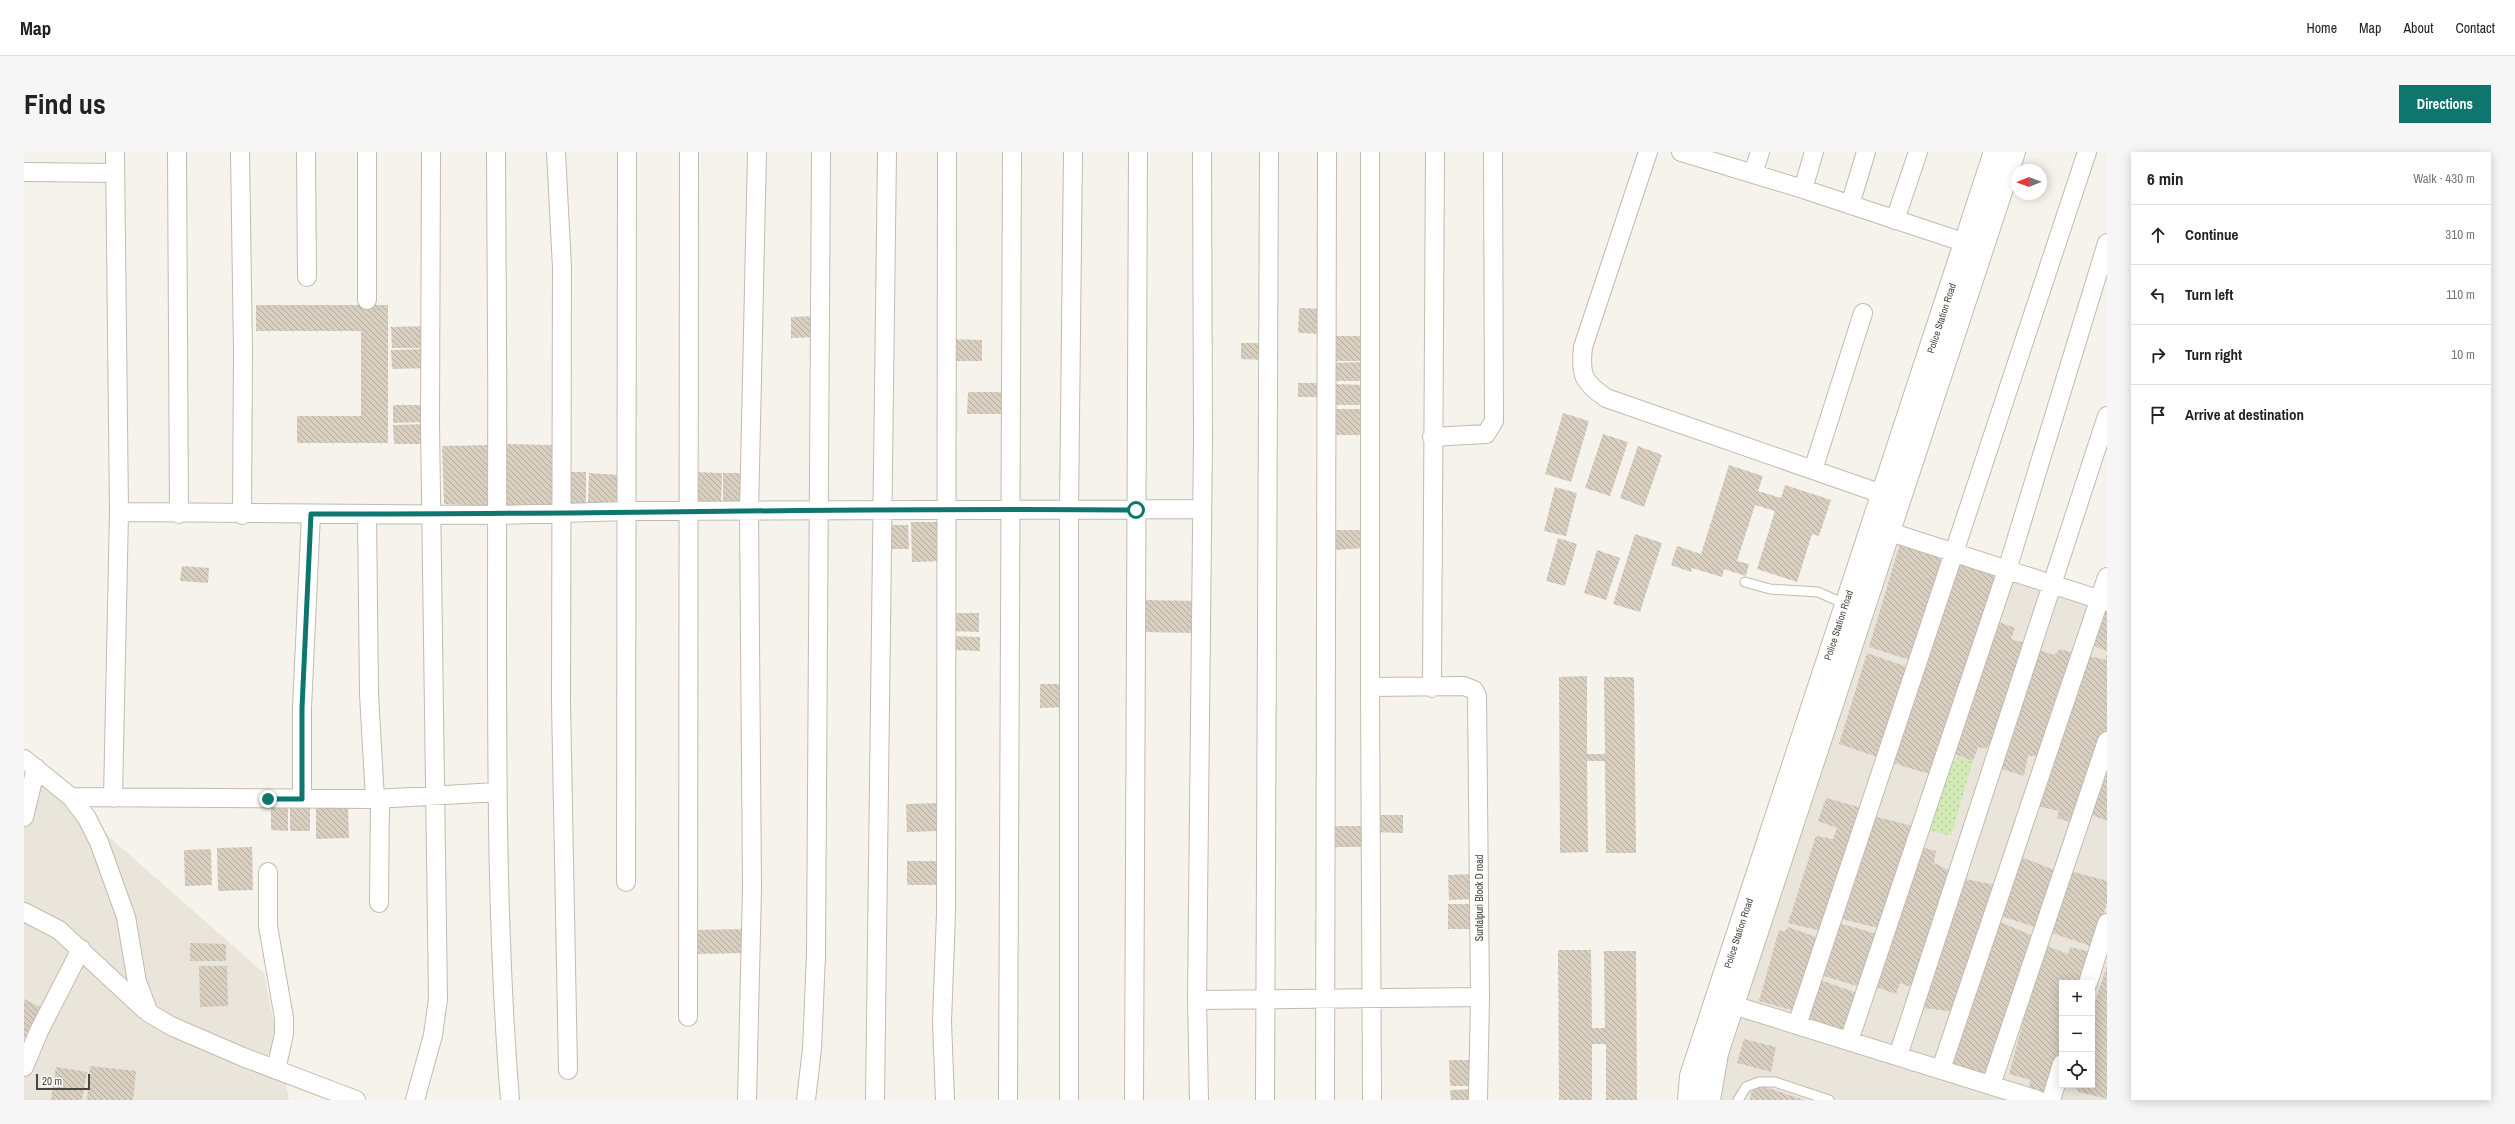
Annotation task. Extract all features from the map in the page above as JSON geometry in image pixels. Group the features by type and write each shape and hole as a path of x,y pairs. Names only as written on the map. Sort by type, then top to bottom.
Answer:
{"street":[{"path":"113,798 119,512 115,152"},
{"path":"177,152 179,514"},
{"path":"240,152 243,352 242,515"},
{"path":"306,152 307,277"},
{"path":"367,152 367,300"},
{"path":"415,1100 433,1036 438,999 430,423 431,152"},
{"path":"496,152 498,515 497,792 503,978 510,1100"},
{"path":"556,152 562,268 561,702 568,1070"},
{"path":"626,882 627,152"},
{"path":"688,1017 689,152"},
{"path":"747,1100 752,889 749,512 757,152"},
{"path":"806,1100 812,1049 816,955 821,152"},
{"path":"875,1100 887,152"},
{"path":"945,1100 942,1022 946,913 947,152"},
{"path":"1008,1100 1009,511 1012,152"},
{"path":"1070,1100 1069,509 1074,152"},
{"path":"1134,1100 1138,152"},
{"path":"1199,1100 1197,1000 1202,509 1202,152"},
{"path":"1265,1100 1269,152"},
{"path":"1325,1100 1327,152"},
{"path":"1370,152 1370,688 1373,999 1372,1100"},
{"path":"1370,688 1432,688 1434,152"},
{"path":"1432,437 1486,434 1494,421 1493,152"},
{"path":"1648,152 1583,347 1581,365 1585,382 1606,398 1882,494"},
{"path":"1681,152 1708,156 1753,174 1966,243"},
{"path":"1753,174 1760,152"},
{"path":"1802,189 1814,152"},
{"path":"1850,205 1866,152"},
{"path":"1895,220 1918,152"},
{"name":"Police Station Road","path":"1689,1100 1691,1076 1845,604 1995,152"},
{"name":"Police Station Road","path":"1708,1100 1717,1052 1890,532 2014,152"},
{"path":"1796,1025 1955,553 2087,152"},
{"path":"24,172 115,172"},
{"path":"1849,1041 2007,570 2107,243"},
{"path":"1813,470 1863,313"},
{"path":"1898,1056 2107,416"},
{"path":"119,512 242,515 498,515 626,511 819,512 882,510 1009,511 1069,509 1202,509"},
{"path":"302,799 302,708 311,514"},
{"path":"367,514 369,694 378,799 379,903"},
{"path":"1890,532 2103,601"},
{"path":"1941,1069 2103,601 2107,577"},
{"name":"Suntalpuri Block D road","path":"1432,688 1464,686 1474,690 1477,696 1480,997 1478,1100"},
{"path":"1991,1085 2107,741"},
{"path":"30,764 71,797 87,818 108,864 126,917 132,940 137,982 149,1013"},
{"path":"24,817 30,764"},
{"path":"71,797 378,799 497,792"},
{"path":"268,872 268,926 284,1018 284,1034 276,1070"},
{"path":"24,912 59,930 149,1013 171,1026 276,1070 356,1100"},
{"path":"2089,980 2107,923"},
{"path":"24,1067 39,1031 81,949"},
{"path":"1197,1000 1480,997"},
{"path":"1733,1005 2038,1100"},
{"path":"2051,1100 2059,1074"}],"lane":[{"path":"1745,582 1770,589 1818,592 1845,604"},
{"path":"1738,1100 1746,1087 1765,1081 1829,1100"}],"shaded area":[{"path":"1890,532 2107,602 2107,1100 1709,1100"},
{"path":"24,762 264,973 289,1100 24,1100"}],"green space":[{"path":"1958,757 1973,761 1951,836 1920,828 1943,760 1953,763"}],"building":[{"path":"256,305 388,305 388,443 297,443 297,416 361,416 361,331 256,331"},
{"path":"1299,308 1325,309 1325,334 1298,333"},
{"path":"816,316 816,337 791,338 791,317"},
{"path":"429,326 429,348 392,348 391,327"},
{"path":"1332,336 1366,336 1366,361 1332,361"},
{"path":"950,339 982,340 982,361 950,361"},
{"path":"1241,343 1267,343 1267,360 1241,359"},
{"path":"429,349 429,368 392,369 391,350"},
{"path":"1366,362 1366,381 1331,381 1331,363"},
{"path":"1298,383 1322,383 1322,397 1298,397"},
{"path":"1332,384 1365,385 1365,405 1332,405"},
{"path":"968,392 1008,392 1007,414 967,414"},
{"path":"393,405 427,405 427,422 393,423"},
{"path":"1333,409 1365,409 1365,435 1333,435"},
{"path":"1563,413 1589,421 1571,482 1545,474"},
{"path":"428,424 429,444 394,444 393,425"},
{"path":"1603,434 1628,442 1610,496 1585,488"},
{"path":"502,444 554,445 554,504 502,506"},
{"path":"492,445 493,506 444,504 442,446"},
{"path":"1638,446 1662,455 1644,507 1620,498"},
{"path":"1729,465 1763,476 1758,491 1781,498 1785,485 1831,500 1819,536 1812,534 1797,582 1757,569 1775,511 1755,505 1737,561 1749,564 1746,576 1724,569 1722,577 1692,568 1691,572 1671,565 1677,546 1701,554"},
{"path":"567,472 586,472 586,504 566,504"},
{"path":"694,472 722,473 721,505 693,504"},
{"path":"589,473 619,475 618,504 588,503"},
{"path":"723,473 750,473 749,506 723,505"},
{"path":"1555,487 1577,493 1566,536 1544,531"},
{"path":"911,522 941,522 942,561 912,562"},
{"path":"887,525 908,525 909,549 887,549"},
{"path":"1334,530 1363,530 1364,548 1335,550"},
{"path":"1635,534 1662,543 1640,612 1613,604"},
{"path":"1558,538 1577,544 1565,586 1546,581"},
{"path":"1901,540 1945,557 1916,662 1869,647"},
{"path":"1597,550 1620,558 1606,600 1584,593"},
{"path":"1958,561 1998,573 1929,774 1893,763"},
{"path":"182,566 209,568 208,583 180,581"},
{"path":"1143,600 1199,601 1199,633 1142,632"},
{"path":"2107,605 2107,651 2089,644"},
{"path":"952,613 979,613 979,632 952,631"},
{"path":"1993,620 2015,628 2011,639 2032,645 1994,737 1986,749 1978,747 1973,761 1949,752"},
{"path":"952,636 980,637 980,651 952,650"},
{"path":"2036,649 2054,655 2060,649 2078,654 2043,758 2028,755 2024,776 1995,767"},
{"path":"1867,653 1913,669 1883,759 1839,744"},
{"path":"2107,654 2107,732 2076,824 2057,818 2059,811 2036,806 2087,655 2105,660"},
{"path":"1587,676 1587,754 1605,754 1604,677 1634,677 1636,853 1606,853 1605,761 1587,761 1588,852 1560,853 1559,677"},
{"path":"1040,684 1068,684 1069,707 1040,708"},
{"path":"2107,759 2107,821 2089,814"},
{"path":"1826,798 1866,809 1825,932 1788,923 1816,836 1833,839 1837,828 1818,821"},
{"path":"290,803 310,803 310,831 290,831"},
{"path":"939,803 939,831 907,832 906,804"},
{"path":"271,804 288,804 288,831 271,830"},
{"path":"316,805 348,805 349,838 316,839"},
{"path":"1375,815 1403,815 1403,833 1375,832"},
{"path":"1874,816 1916,827 1882,929 1842,919"},
{"path":"1331,826 1368,826 1368,847 1331,847"},
{"path":"1917,846 1936,851 1934,863 1950,871 1911,987 1900,983 1896,994 1874,986"},
{"path":"252,847 253,890 218,891 217,848"},
{"path":"211,849 212,885 185,886 184,850"},
{"path":"2017,855 2059,872 2041,929 2001,916"},
{"path":"907,861 938,861 938,885 907,885"},
{"path":"2071,871 2107,881 2107,903 2093,947 2052,933"},
{"path":"1474,874 1475,899 1449,900 1448,875"},
{"path":"1960,878 2001,886 1957,1012 1923,1008"},
{"path":"1448,904 1474,904 1475,929 1448,929"},
{"path":"2000,922 2036,937 1989,1076 1952,1063"},
{"path":"1839,923 1880,935 1863,988 1824,976"},
{"path":"1788,927 1822,939 1798,1012 1759,1001 1779,930 1784,932"},
{"path":"746,929 747,953 695,954 694,930"},
{"path":"190,943 226,944 226,961 190,961"},
{"path":"2044,945 2068,954 2070,947 2095,953 2086,980 2059,980 2059,1065 2049,1097 2029,1092 2030,1080 2009,1074"},
{"path":"1558,950 1591,950 1592,1028 1605,1028 1604,951 1636,951 1637,1100 1606,1100 1606,1044 1592,1044 1592,1100 1559,1100"},
{"path":"199,966 227,966 228,1006 200,1007"},
{"path":"2107,966 2107,1099 2079,1092 2076,1088 2095,1088 2095,1001"},
{"path":"1818,979 1862,995 1849,1032 1806,1017"},
{"path":"24,999 40,1007 24,1039"},
{"path":"1744,1039 1776,1047 1771,1072 1737,1063"},
{"path":"1449,1060 1476,1060 1476,1086 1450,1086"},
{"path":"90,1066 136,1071 133,1100 87,1100"},
{"path":"56,1067 87,1072 82,1100 51,1100"},
{"path":"1753,1083 1804,1100 1750,1100"},
{"path":"1476,1089 1477,1100 1451,1100 1450,1090"}],"route":[{"path":"268,799 302,799 302,708 311,514 498,515 626,511 819,512 882,510 1136,510"}]}
